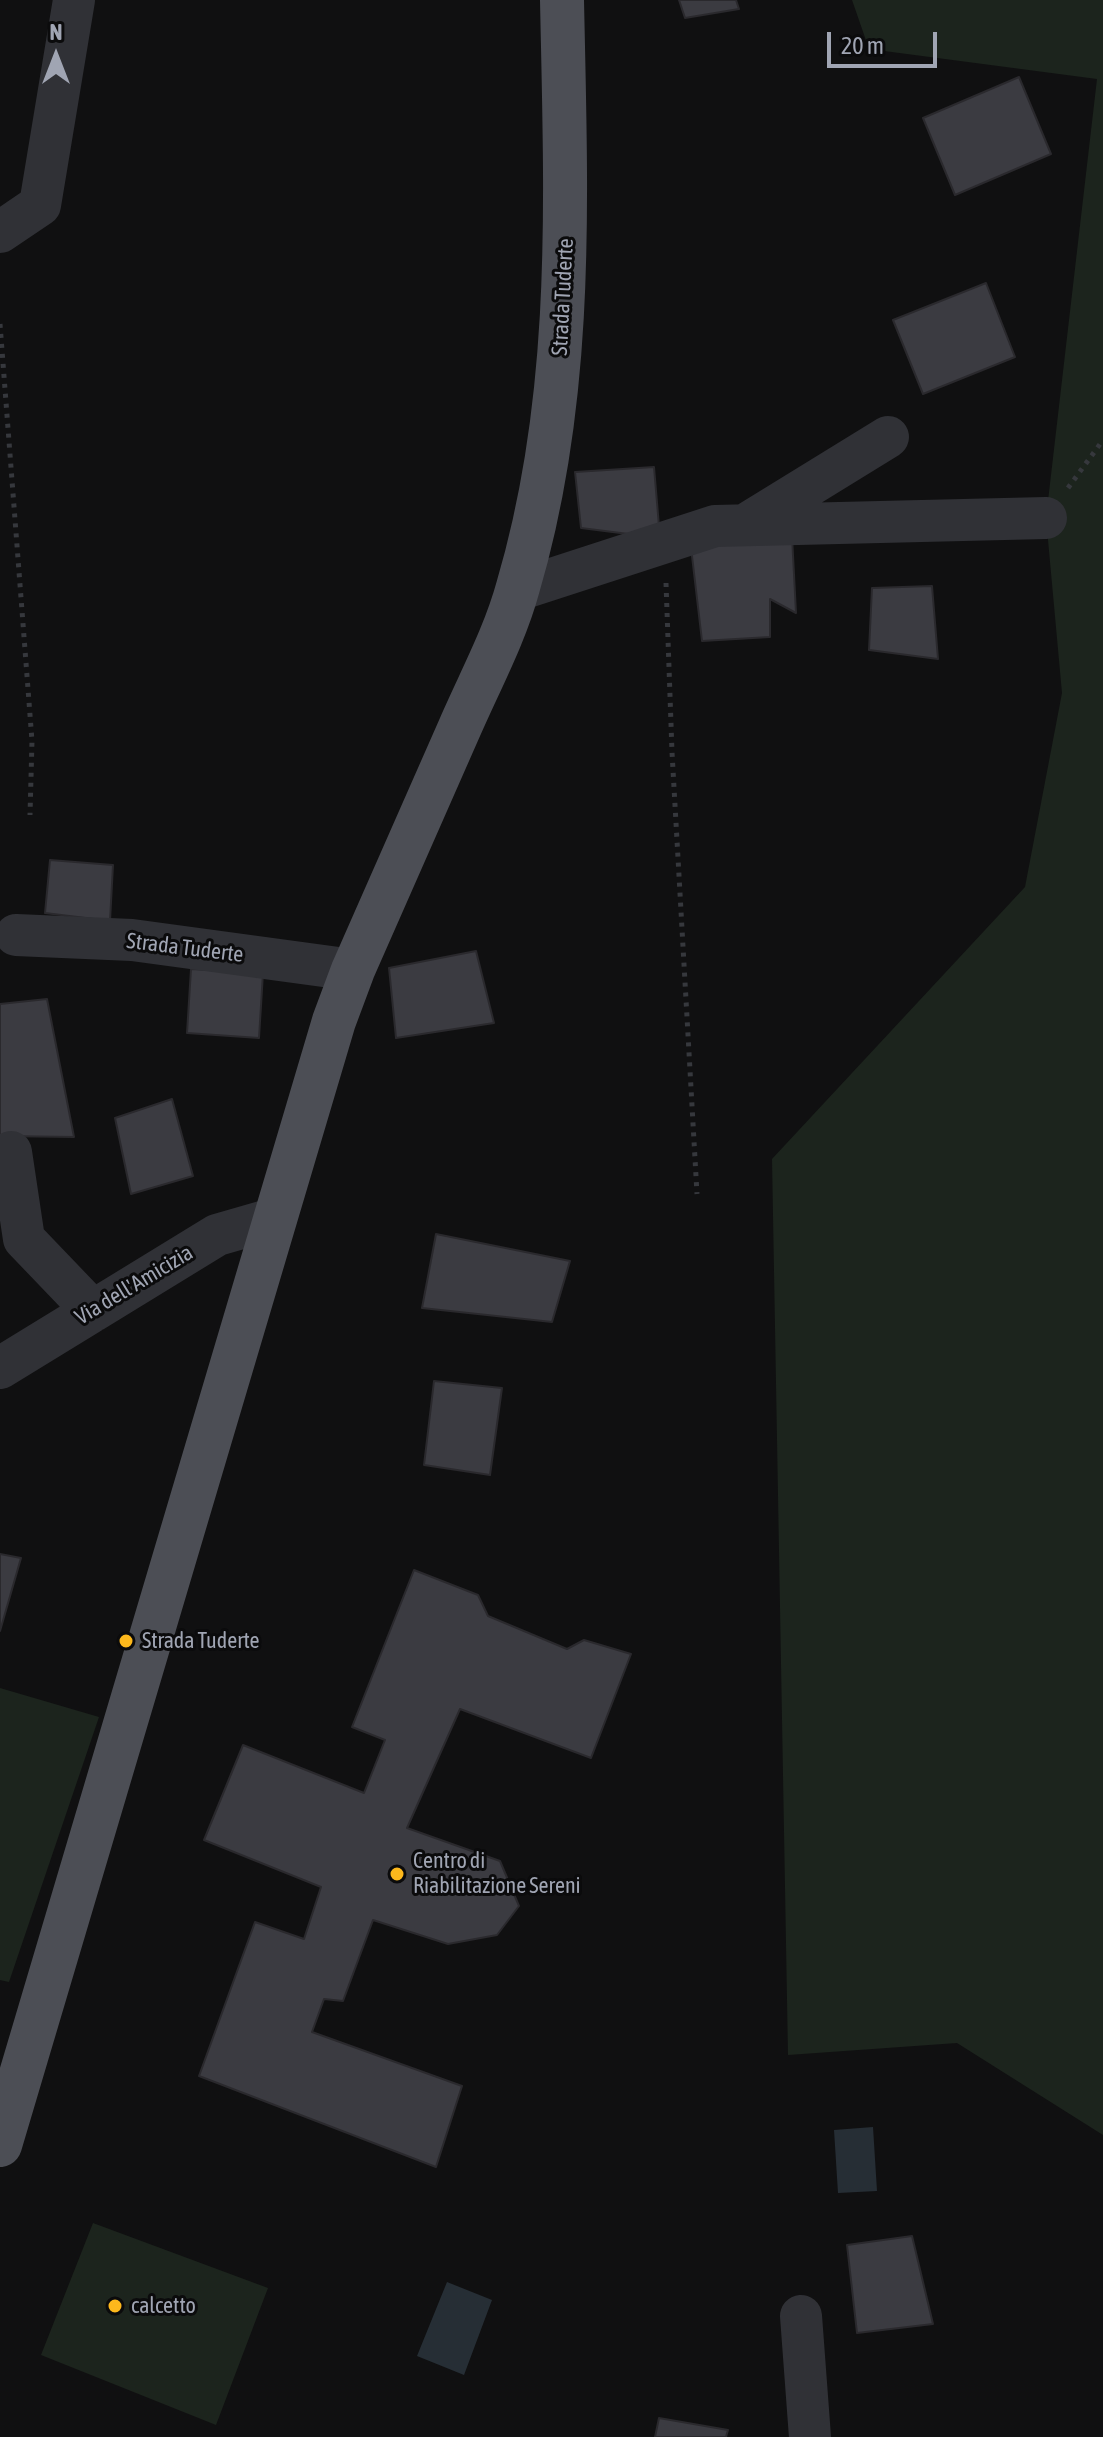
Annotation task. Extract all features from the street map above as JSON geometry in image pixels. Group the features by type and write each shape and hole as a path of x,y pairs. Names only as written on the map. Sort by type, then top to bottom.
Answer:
{"main road":[{"name":"Strada Tuderte","path":"0,2145 334,1021 353,970 518,590 543,486 560,366 566,234 562,0"}],"street":[{"path":"0,232 40,205 74,0"},
{"path":"744,525 888,437"},
{"path":"518,590 715,526 1046,518"},
{"name":"Strada Tuderte","path":"16,935 132,940 353,970"},
{"path":"11,1152 24,1239 93,1311"},
{"name":"Via dell'Amicizia","path":"0,1368 217,1235 276,1218"},
{"path":"801,2316 810,2437"}],"path":[{"path":"0,324 32,741 30,815"},
{"path":"1046,518 1103,440"},
{"path":"665,542 672,752 697,1194"}],"shaded area":[{"path":"852,0 1103,0 1103,2135 957,2043 788,2055 772,1159 1025,887 1062,693 1046,518 1097,79 869,49"},
{"path":"0,1688 99,1717 9,1982 0,1980"},
{"path":"873,2127 877,2191 838,2193 834,2130"},
{"path":"93,2223 268,2288 216,2425 41,2355"},
{"path":"447,2282 492,2300 464,2375 417,2356"}],"building":[{"path":"679,0 736,0 739,9 685,18"},
{"path":"1019,77 1051,154 955,195 923,118"},
{"path":"986,283 1015,357 923,394 893,320"},
{"path":"654,467 660,538 581,528 575,472"},
{"path":"792,536 796,613 770,599 770,637 702,641 690,539"},
{"path":"932,586 938,659 869,650 872,588"},
{"path":"50,860 113,865 110,921 45,913"},
{"path":"476,951 494,1023 396,1038 389,968"},
{"path":"191,969 263,973 259,1038 187,1033"},
{"path":"47,999 74,1137 0,1136 0,1004"},
{"path":"172,1099 193,1176 131,1194 115,1118"},
{"path":"436,1234 570,1261 552,1322 422,1308"},
{"path":"434,1381 502,1388 490,1475 424,1465"},
{"path":"0,1554 21,1558 0,1631"},
{"name":"Centro di Riabilitazione Sereni","path":"414,1570 478,1595 488,1616 567,1649 584,1640 631,1654 591,1758 460,1709 407,1828 500,1861 519,1906 497,1935 448,1944 373,1920 343,2001 324,1999 312,2032 462,2086 436,2167 199,2076 255,1922 304,1939 321,1887 204,1840 243,1745 364,1793 385,1740 352,1727"},
{"path":"912,2236 933,2324 857,2333 847,2245"},
{"path":"659,2418 728,2430 726,2437 655,2437"}],"place":[{"name":"Strada Tuderte","path":"126,1641"},
{"name":"Centro di Riabilitazione Sereni","path":"397,1874"},
{"name":"calcetto","path":"115,2306"}]}
